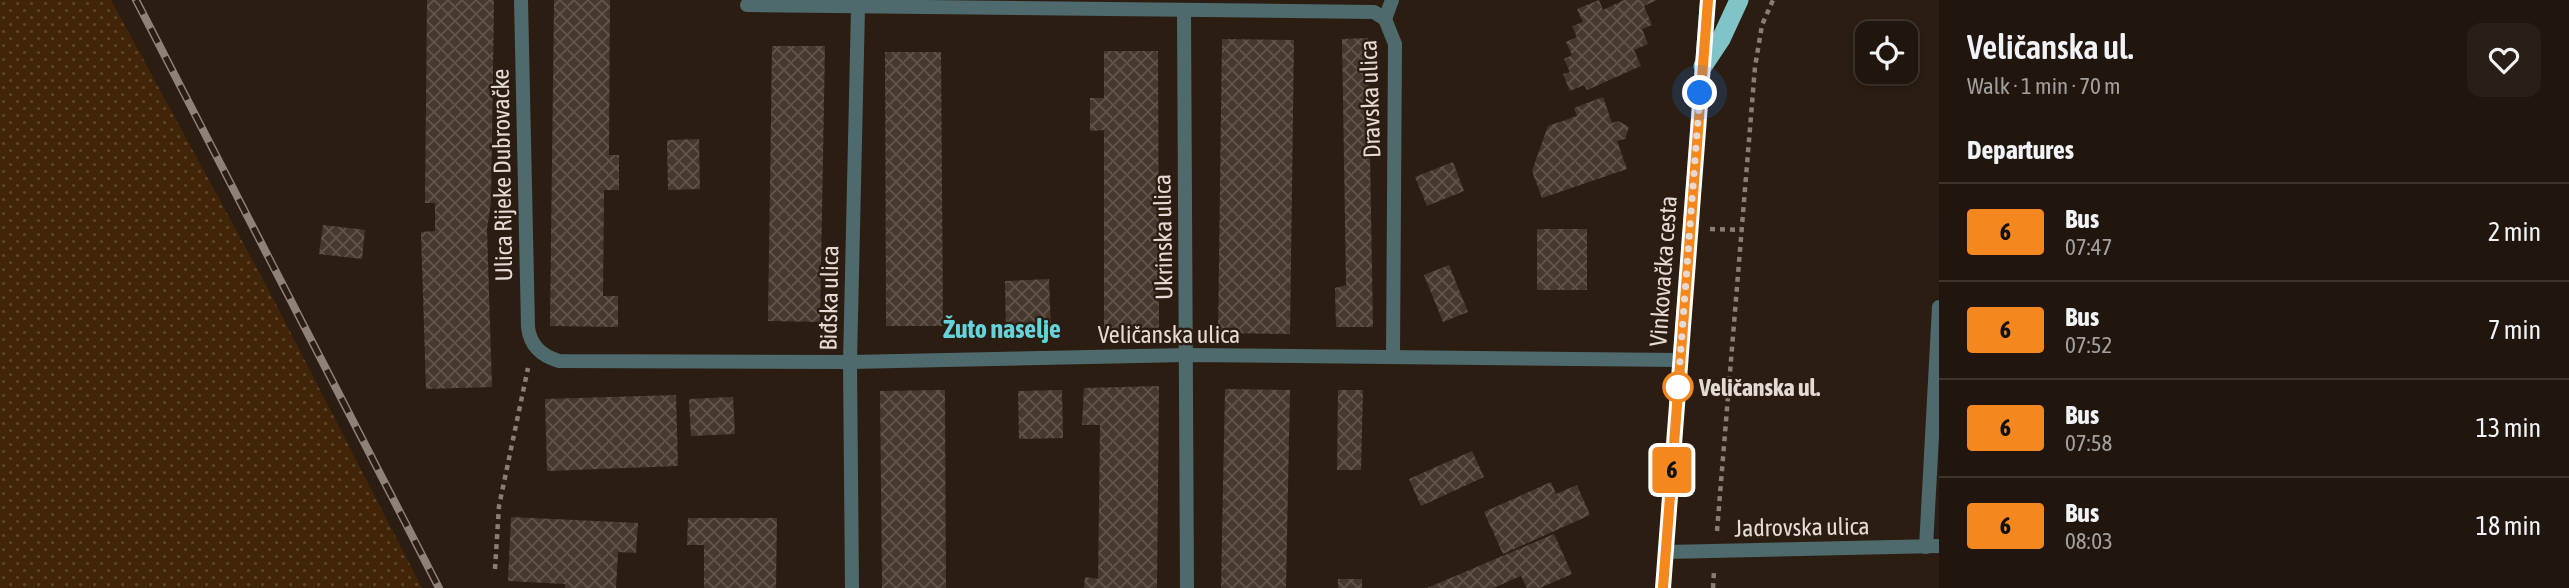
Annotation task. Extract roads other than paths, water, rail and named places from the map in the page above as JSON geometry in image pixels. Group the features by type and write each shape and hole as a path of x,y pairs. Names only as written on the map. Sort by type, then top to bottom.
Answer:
{"highway":[{"path":"1703,66 1721,40 1739,0"}],"main road":[{"name":"Vinkovačka cesta","path":"1663,588 1707,0"}],"street":[{"name":"Ulica Rijeke Dubrovačke","path":"522,0 528,327 529,338 536,347"},
{"path":"1385,19 1392,0"},
{"name":"Dravska ulica","path":"747,5 1374,12 1385,19 1395,44 1393,357"},
{"name":"Biđska ulica","path":"852,588 850,362 858,8"},
{"name":"Ukrinska ulica","path":"1184,11 1187,588"},
{"path":"1932,546 1939,307"},
{"name":"Veličanska ulica","path":"536,347 544,356 559,360 850,362 1187,355 1680,360"},
{"name":"Jadrovska ulica","path":"1666,552 1932,546"}],"railway":[{"path":"136,0 439,588"}],"place":[{"name":"Veličanska ul.","path":"1678,387"}],"district":[{"name":"Žuto naselje","path":"1002,329"}]}
